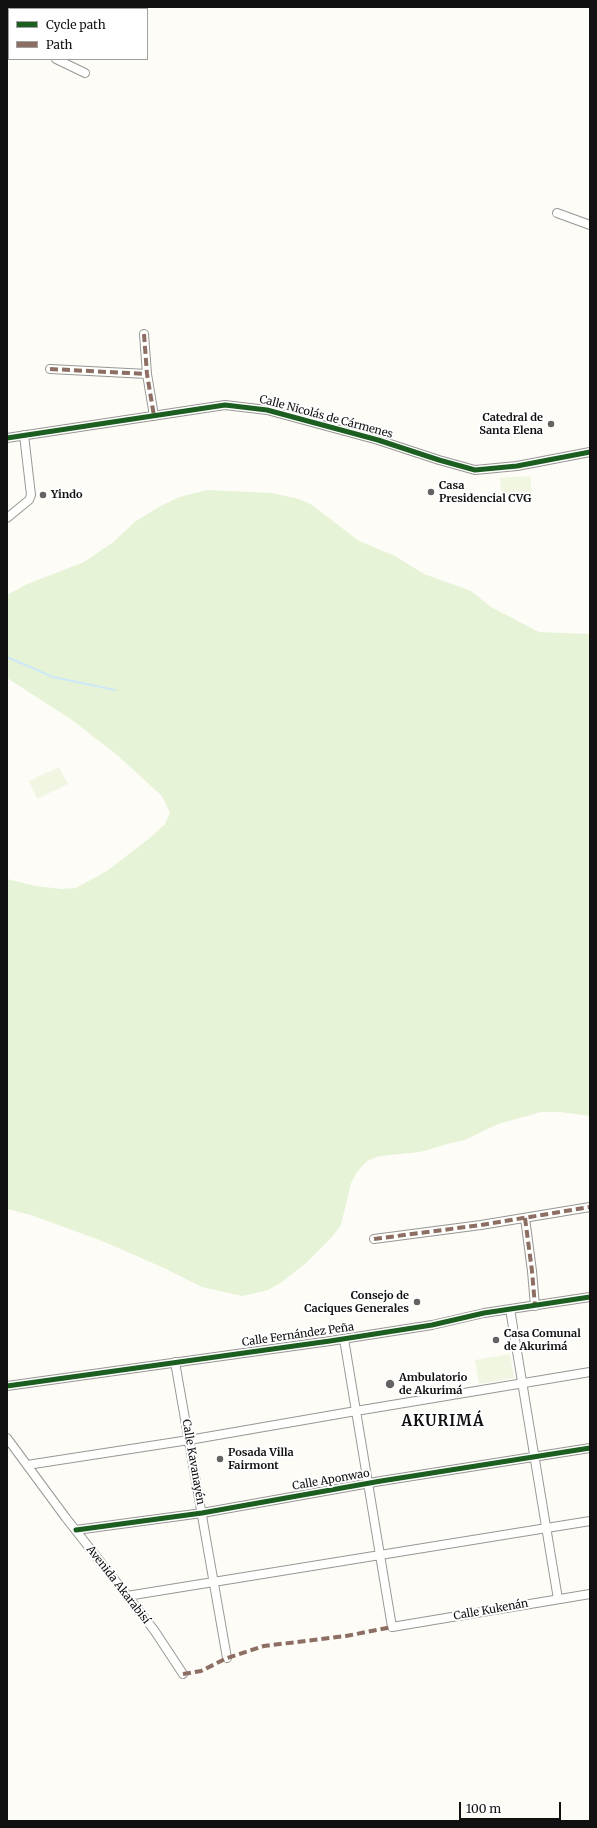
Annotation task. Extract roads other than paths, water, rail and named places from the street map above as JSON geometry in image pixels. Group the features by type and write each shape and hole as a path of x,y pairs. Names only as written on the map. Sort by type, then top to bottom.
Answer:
{"street":[{"path":"58,60 85,73"},
{"path":"557,213 590,225"},
{"path":"144,334 147,374 154,416"},
{"path":"50,369 147,374"},
{"name":"Calle Nicolás de Cármenes","path":"7,438 225,405 267,410 378,440 451,464 475,470 517,466 590,452"},
{"path":"7,518 29,500 32,495 24,435"},
{"path":"374,1240 590,1207"},
{"path":"525,1218 535,1306"},
{"name":"Calle Fernández Peña","path":"7,1386 432,1325 484,1313 590,1298"},
{"path":"510,1309 521,1383 558,1599"},
{"path":"344,1338 380,1555"},
{"name":"Calle Kavanayén","path":"175,1362 227,1658"},
{"path":"27,1465 189,1440 590,1372"},
{"name":"Avenida Akarabisí","path":"8,1438 76,1530 154,1630 183,1674"},
{"name":"Calle Aponwao","path":"76,1530 202,1513 590,1448"},
{"path":"127,1596 590,1521"},
{"name":"Calle Kukenán","path":"380,1555 392,1627 590,1594"}],"waterway":[{"path":"7,657 53,677 115,690"}],"place":[{"name":"Catedral de Santa Elena","path":"551,424"},
{"name":"Casa Presidencial CVG","path":"431,492"},
{"name":"Yindo","path":"43,495"},
{"name":"Consejo de Caciques Generales","path":"417,1302"},
{"name":"Casa Comunal de Akurimá","path":"496,1340"},
{"name":"Ambulatorio de Akurimá","path":"390,1384"},
{"name":"Posada Villa Fairmont","path":"220,1459"}],"district":[{"name":"AKURIMÁ","path":"443,1422"}]}
